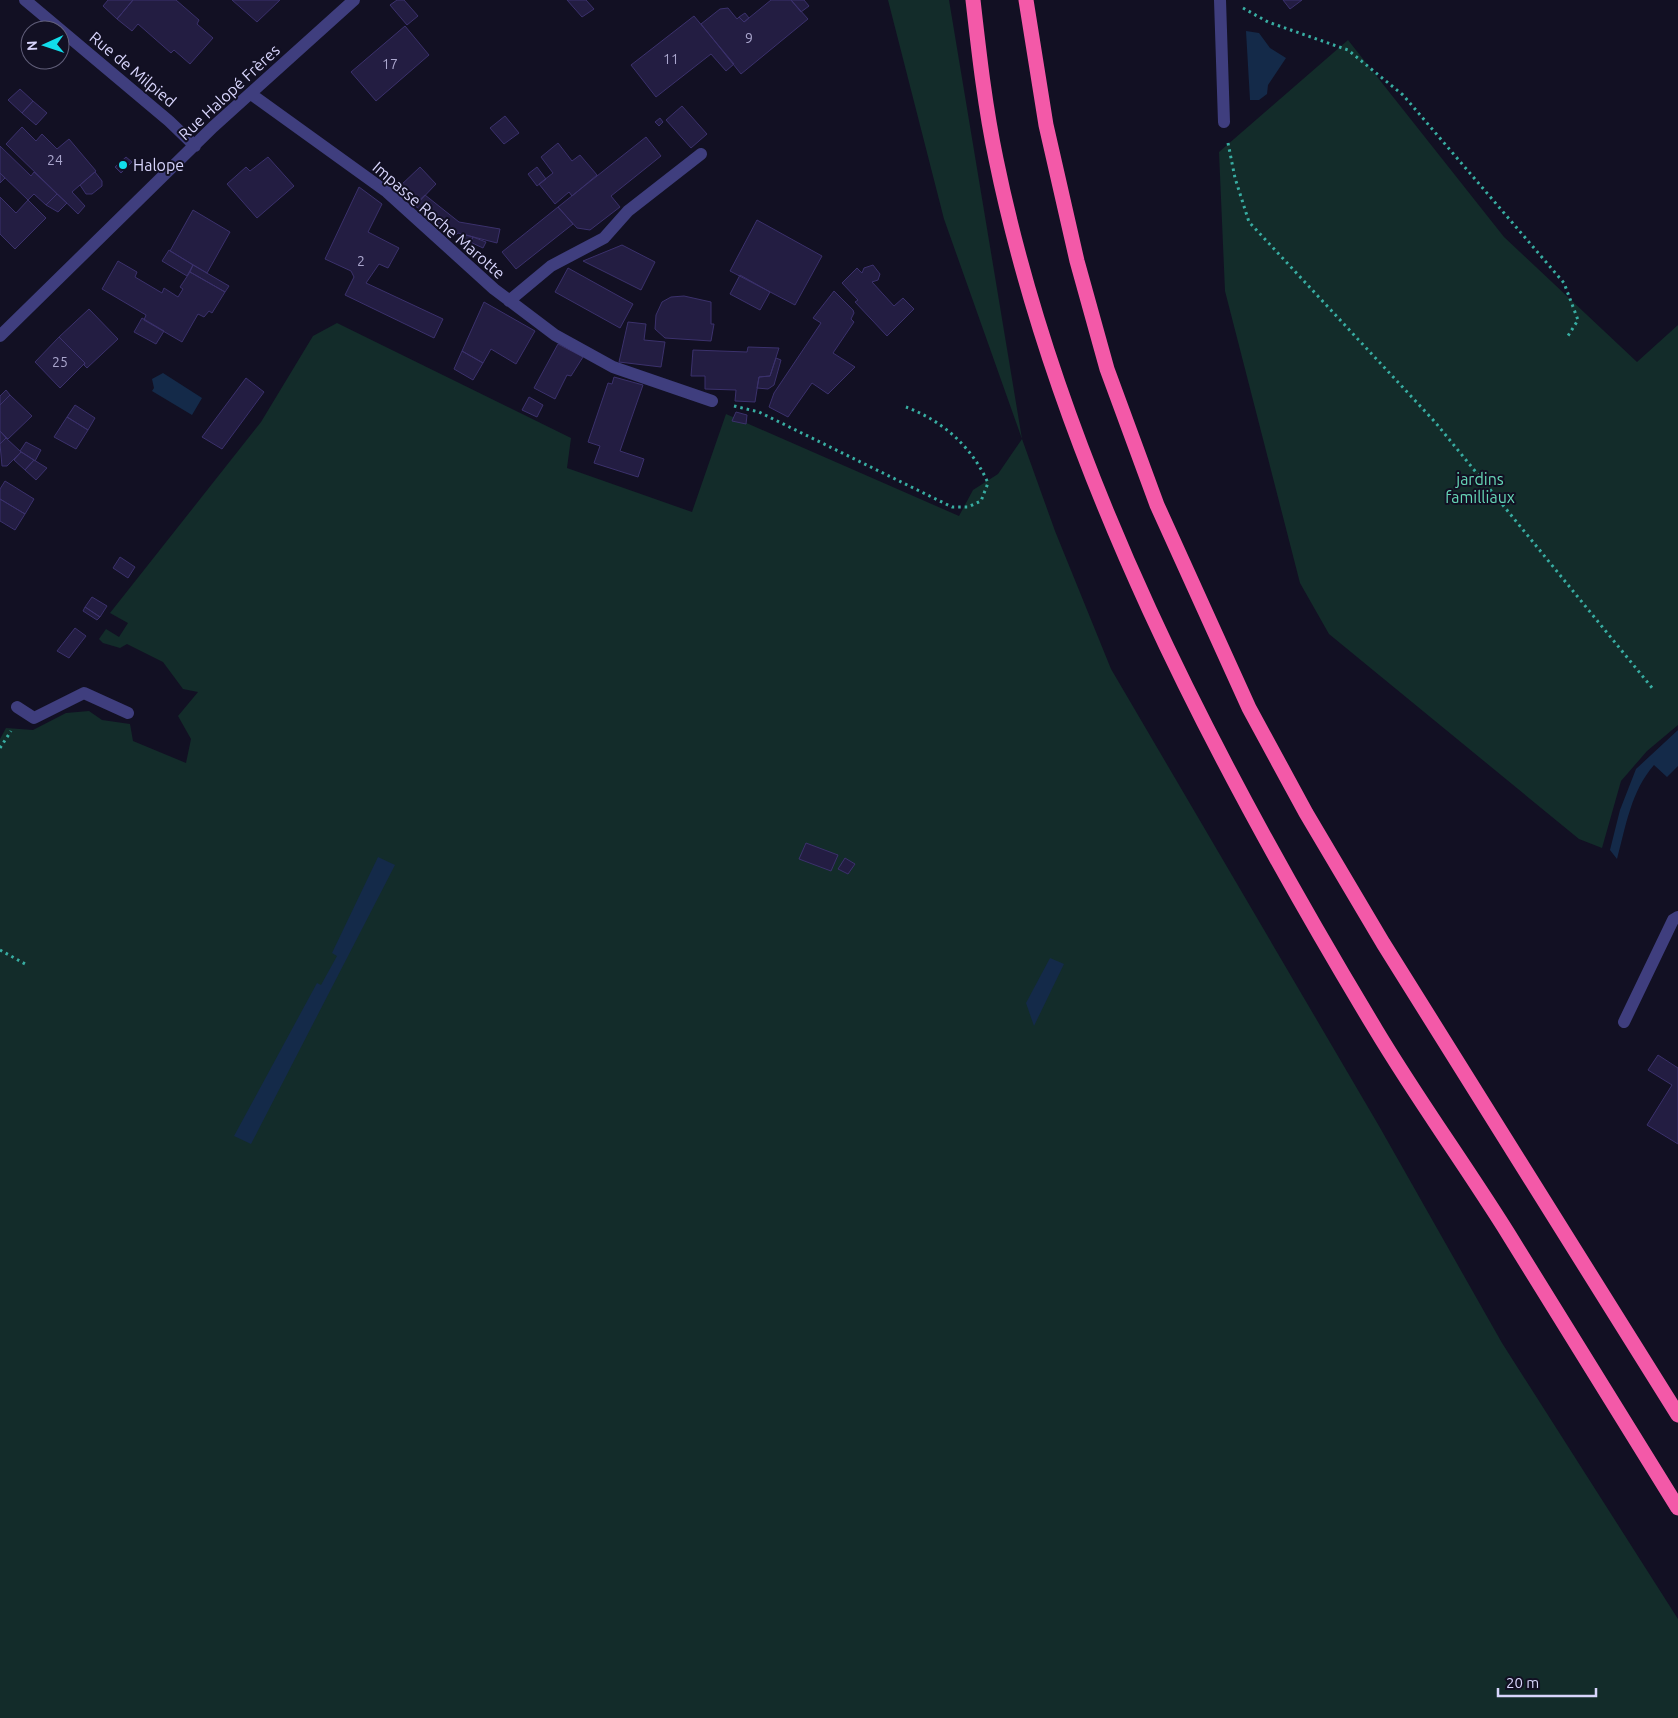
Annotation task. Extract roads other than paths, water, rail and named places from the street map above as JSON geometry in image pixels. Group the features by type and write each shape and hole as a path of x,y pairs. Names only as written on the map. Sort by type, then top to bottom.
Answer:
{"highway":[{"path":"973,0 996,158 1021,262 1048,354 1114,531 1207,732 1298,897 1377,1032 1507,1232 1678,1508"},
{"path":"1026,0 1048,135 1077,261 1107,369 1157,505 1249,708 1306,813 1383,943 1678,1415"}],"street":[{"name":"Rue de Milpied","path":"25,0 169,121 195,146"},
{"name":"Rue Halopé Frères","path":"0,336 195,146 354,0"},
{"path":"1220,0 1224,122"},
{"name":"Impasse Roche Marotte","path":"251,94 387,192 509,301 555,335 613,367 712,401"},
{"name":"Impasse Roche Marotte","path":"509,301 551,266 604,238 628,210 701,154"},
{"path":"17,707 34,718 84,693 128,713"},
{"path":"1624,1022 1674,920 1678,917"}],"water":[{"path":"1246,31 1259,33 1270,48 1286,58 1268,85 1267,94 1259,100 1250,100"},
{"path":"163,373 202,398 192,415 152,391 154,388 152,379"},
{"path":"1678,730 1678,766 1667,777 1654,765 1646,775 1630,809 1617,859 1610,850 1620,810 1636,769"},
{"path":"378,857 395,865 251,1144 234,1136 317,983 321,985 337,956 332,953"},
{"path":"1050,958 1064,964 1034,1026 1026,1003"}],"place":[{"name":"Halope","path":"123,165"}],"park label":[{"name":"jardins familliaux","path":"1480,488"}]}
